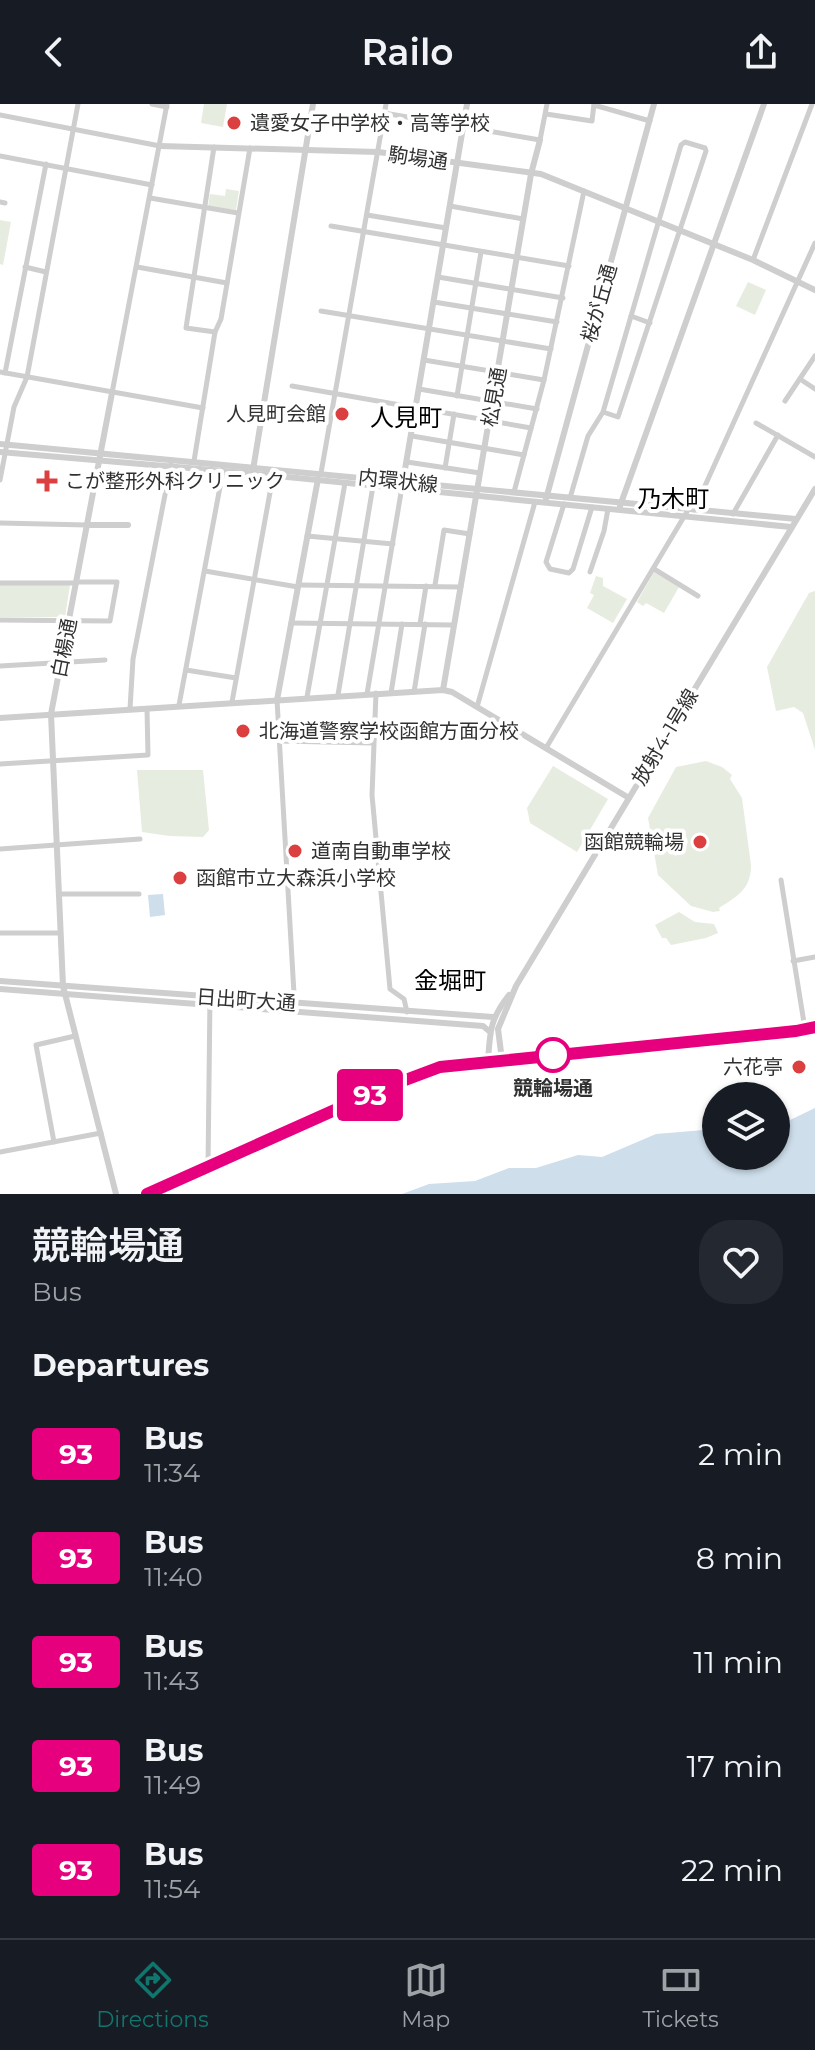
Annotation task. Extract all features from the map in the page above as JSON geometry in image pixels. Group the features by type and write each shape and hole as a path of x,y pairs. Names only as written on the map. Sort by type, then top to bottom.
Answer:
{"highway":[{"path":"147,1194 417,1074 440,1067 815,1027"}],"street":[{"path":"0,480 3,448 14,407 27,377 78,104"},
{"path":"152,104 167,106"},
{"path":"254,470 313,104"},
{"path":"295,1007 277,700 386,104"},
{"path":"367,694 467,104"},
{"name":"松見通","path":"443,690 531,174 547,104"},
{"path":"546,114 592,121 594,104 650,121"},
{"name":"桜が丘通","path":"546,499 654,104"},
{"path":"620,506 764,104"},
{"path":"753,260 812,104"},
{"name":"白楊通","path":"116,1194 64,994 51,714 167,106"},
{"path":"384,113 540,140"},
{"name":"駒場通","path":"0,115 160,146 378,152 541,174 753,260 815,290"},
{"path":"570,498 588,436 603,412 681,145 685,142 705,148 682,230 618,417 603,412"},
{"path":"214,147 186,328 215,332"},
{"path":"194,461 250,148"},
{"path":"0,156 152,185"},
{"path":"46,164 2,372 203,408"},
{"path":"514,492 544,380 584,191"},
{"path":"150,198 238,213"},
{"path":"450,206 524,219"},
{"path":"367,215 446,228"},
{"path":"331,226 569,266"},
{"path":"546,748 689,512 815,243"},
{"path":"457,396 481,252"},
{"path":"25,267 46,272"},
{"path":"137,267 227,283"},
{"path":"438,277 563,298"},
{"path":"434,302 557,322"},
{"path":"321,311 551,349"},
{"path":"631,316 650,323"},
{"path":"785,401 815,356"},
{"path":"424,360 544,380"},
{"path":"800,379 815,389"},
{"path":"292,386 531,428"},
{"path":"419,389 537,409"},
{"path":"445,468 454,414"},
{"path":"756,423 815,457"},
{"path":"733,514 778,435"},
{"path":"412,436 524,455"},
{"name":"内環状線","path":"3,448 171,463 223,471 254,470 273,476 319,476 373,486 403,485"},
{"name":"内環状線","path":"171,463 194,461 535,502 570,498 620,506 796,519"},
{"path":"407,462 481,474"},
{"path":"130,709 132,668 171,463"},
{"path":"179,705 223,471"},
{"path":"232,702 273,476"},
{"path":"307,697 345,483"},
{"path":"338,695 373,486"},
{"name":"放射4-1号線","path":"488,1061 493,1017 516,986 815,489"},
{"name":"内環状線","path":"478,493 514,492 564,504 608,509 620,506"},
{"path":"477,707 535,502"},
{"path":"564,504 546,562 550,569 569,573 573,569 592,507"},
{"path":"590,572 608,509"},
{"name":"内環状線","path":"689,512 791,527"},
{"path":"0,523 128,525"},
{"path":"435,585 444,530 470,534"},
{"path":"307,536 393,544"},
{"path":"654,569 698,596"},
{"path":"205,571 298,586 461,587"},
{"path":"0,583 117,582 110,621 0,620"},
{"path":"414,692 426,585"},
{"path":"291,623 453,625"},
{"path":"391,693 402,624"},
{"path":"0,666 60,665 105,660"},
{"path":"186,670 236,678"},
{"path":"0,718 443,690 452,692 629,798"},
{"path":"376,693 373,816 390,989 404,999 407,1012"},
{"path":"0,764 148,755 147,708"},
{"path":"279,741 373,743"},
{"path":"0,849 140,839"},
{"path":"781,880 805,1030"},
{"path":"59,894 139,894"},
{"path":"0,933 60,933"},
{"path":"793,961 815,957"},
{"name":"日出町大通","path":"0,981 210,1002"},
{"name":"放射4-1号線","path":"502,1060 498,1029 516,986"},
{"name":"日出町大通","path":"0,989 493,1017"},
{"path":"209,1168 210,1002"},
{"name":"日出町大通","path":"295,1007 483,1026 489,1031"},
{"path":"54,1142 36,1045 75,1036"},
{"path":"0,1152 101,1133"}],"shaded area":[{"path":"204,104 227,104 223,127 201,123"},
{"path":"226,189 239,191 236,210 208,207 210,194 225,196"},
{"path":"0,220 11,222 3,265 0,264"},
{"path":"748,282 766,290 755,315 736,306"},
{"path":"654,572 679,587 664,613 646,603 643,606 637,602"},
{"path":"596,576 603,578 603,586 627,599 613,623 587,608 594,595 590,593"},
{"path":"0,585 70,585 65,617 0,617"},
{"path":"815,591 815,750 803,713 794,707 776,711 767,667 809,593"},
{"name":"函館競輪場","path":"706,761 732,775 730,779 742,798 751,865 749,880 742,891 719,908 720,911 713,912 691,906 658,875 648,818 676,767"},
{"path":"553,766 608,799 577,852 530,823 527,808"},
{"path":"137,770 203,770 209,830 203,837 142,832"},
{"path":"679,912 695,922 714,924 718,933 671,945 666,938 662,938 655,925"}],"water":[{"path":"163,894 165,915 150,917 148,895"},
{"path":"815,1108 815,1194 402,1194 429,1184 475,1181 509,1168 536,1168 578,1155 602,1157 656,1134 702,1130 702,1170 790,1170 790,1120"}],"bus line":[{"name":"93","path":"147,1194 384,1088 440,1067 815,1027"}],"place":[{"name":"遺愛女子中学校・高等学校","path":"234,123"},
{"name":"人見町会館","path":"342,414"},
{"name":"こが整形外科クリニック","path":"47,481"},
{"name":"北海道警察学校函館方面分校","path":"243,731"},
{"name":"函館競輪場","path":"700,842"},
{"name":"道南自動車学校","path":"295,851"},
{"name":"函館市立大森浜小学校","path":"180,878"},
{"name":"競輪場通","path":"553,1055"},
{"name":"六花亭","path":"799,1067"}],"district":[{"name":"人見町","path":"406,418"},
{"name":"乃木町","path":"673,499"},
{"name":"金堀町","path":"450,981"}]}
